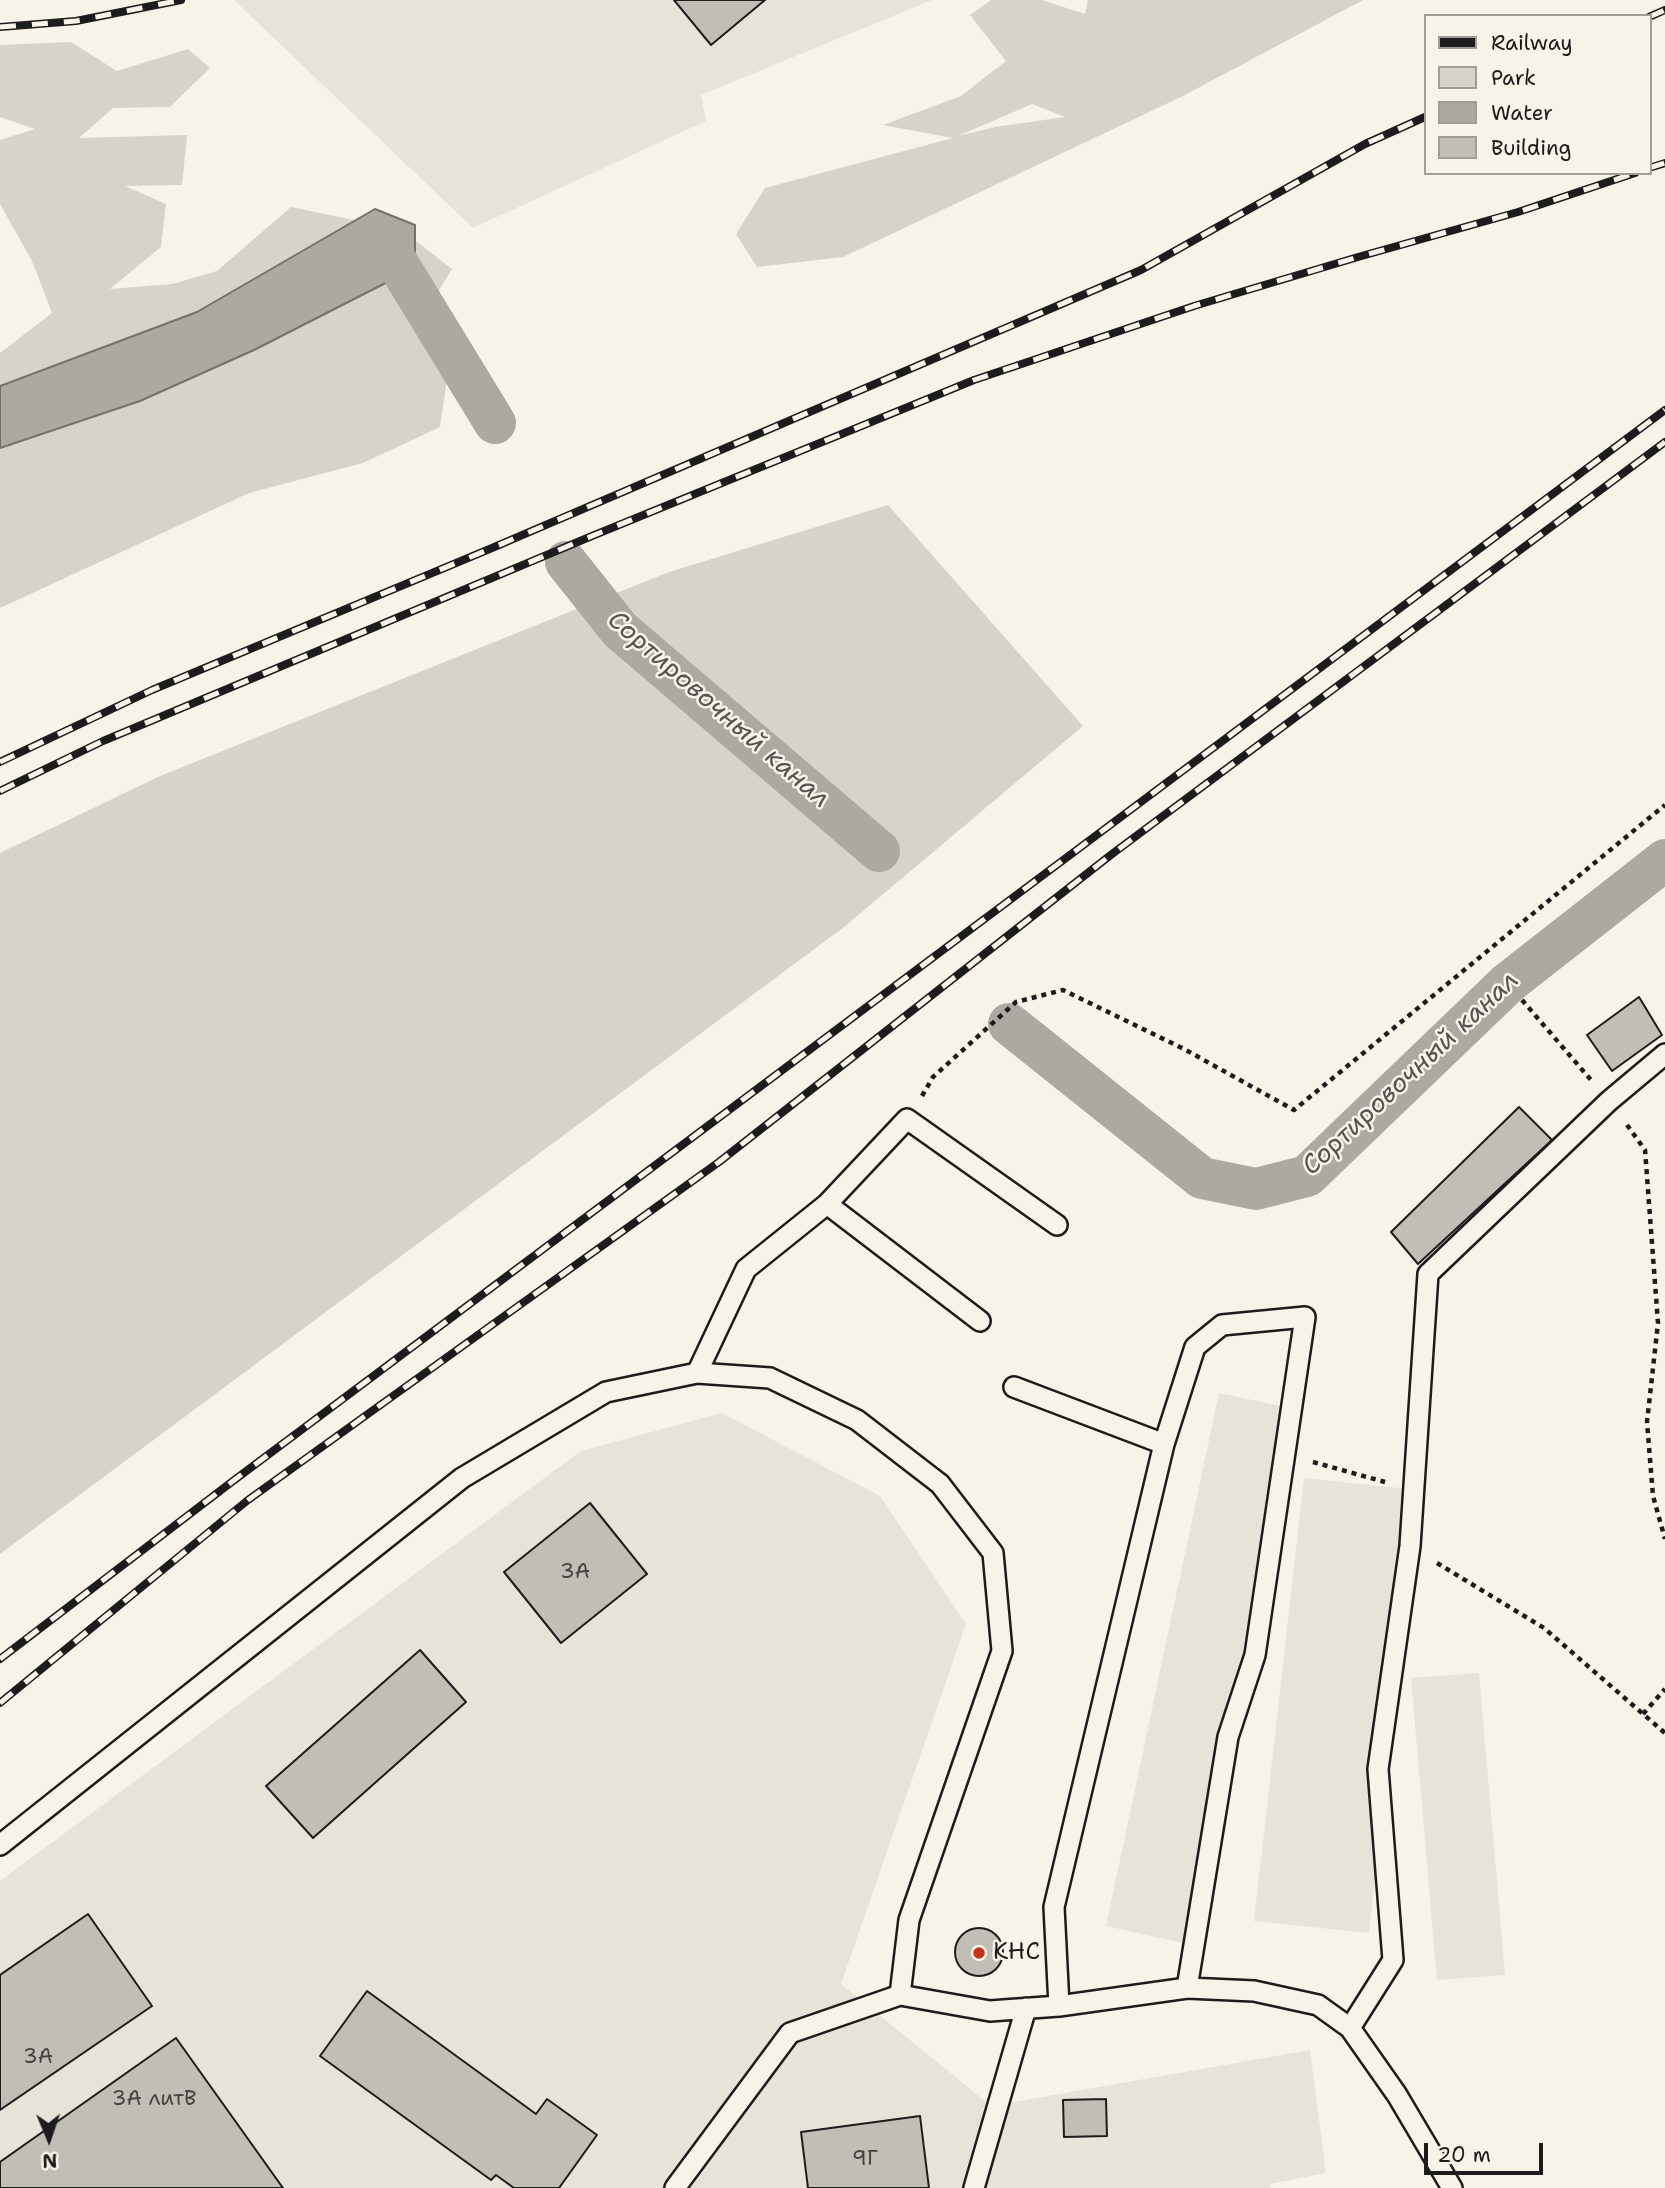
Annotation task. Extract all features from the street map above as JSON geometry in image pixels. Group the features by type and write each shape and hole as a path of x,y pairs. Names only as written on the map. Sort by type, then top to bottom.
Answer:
{"lane":[{"path":"1350,2028 1393,1959 1378,1769 1410,1546 1428,1274 1609,1101 1665,1054"},
{"path":"697,1373 746,1269 827,1204 907,1119 1057,1226"},
{"path":"827,1204 979,1321"},
{"path":"1059,2006 1054,1907 1164,1444 1195,1347 1222,1325 1305,1317 1255,1656 1228,1737 1187,1989"},
{"path":"0,1845 462,1478 606,1392 697,1373 770,1378 858,1420 940,1484 993,1553 1002,1651 909,1920 900,1994"},
{"path":"1014,1387 1164,1444"},
{"path":"675,2188 790,2033 900,1994 990,2011 1059,2006 1187,1989 1254,1992 1318,2005 1350,2028 1397,2095 1452,2188"},
{"path":"974,2188 1026,2008"}],"path":[{"path":"907,1119 933,1077 1016,1003 1063,990 1184,1049 1294,1110 1665,804"},
{"path":"1522,1000 1609,1101 1646,1150 1658,1323 1647,1422 1653,1496 1665,1539"},
{"path":"1285,1454 1413,1490"},
{"path":"1410,1546 1544,1628 1665,1733"},
{"path":"1643,1714 1665,1689"}],"shaded area":[{"path":"234,0 932,0 701,95 706,121 473,228"},
{"path":"1219,1393 1300,1410 1187,1944 1106,1926"},
{"path":"722,1413 880,1496 966,1624 841,1984 991,2106 1310,2050 1326,2173 1270,2184 1270,2188 0,2188 0,1881 581,1451"},
{"path":"1304,1478 1418,1490 1369,1933 1254,1921"},
{"path":"1479,1673 1505,1975 1437,1980 1411,1678"}],"green space":[{"path":"991,0 1042,0 1085,14 1088,0 1363,0 1183,96 843,257 757,267 736,234 765,188 953,138 883,125 961,96 1006,61 970,15","holes":["1032,104 1065,117 995,127 958,136"]},
{"path":"71,42 117,71 188,49 210,68 170,107 113,108 79,138 187,135 182,185 125,186 166,204 161,247 110,289 172,284 217,271 291,207 402,230 452,269 427,310 445,339 447,380 440,427 363,463 249,493 0,608 0,353 52,313 32,261 0,204 0,140 35,129 0,117 0,45"},
{"path":"888,505 1083,726 844,927 0,1554 0,853 160,776 669,572"}],"water":[{"path":"375,209 415,225 415,268 254,350 140,401 0,448 0,386 197,312"}],"building":[{"path":"674,0 765,0 711,45"},
{"path":"1639,997 1662,1035 1612,1071 1587,1035"},
{"path":"1519,1107 1552,1140 1418,1264 1391,1232"},
{"path":"590,1503 647,1574 561,1643 504,1572"},
{"path":"420,1650 466,1702 313,1838 266,1786"},
{"path":"88,1914 152,2006 0,2110 0,1975"},
{"name":"КНС","path":"979,1928 996,1935 1003,1952 996,1969 979,1976 962,1969 955,1952 962,1935"},
{"path":"367,1991 536,2114 547,2099 597,2135 559,2188 514,2188 496,2175 491,2180 320,2056"},
{"path":"176,2038 283,2188 0,2188 0,2162"},
{"path":"1106,2099 1107,2136 1064,2137 1063,2100"},
{"path":"920,2116 929,2188 808,2188 801,2132"}],"waterway":[{"name":"Сортировочный канал","path":"368,246 382,238 495,423"},
{"name":"Сортировочный канал","path":"566,562 620,630 879,851"},
{"name":"Сортировочный канал","path":"1009,1024 1202,1178 1256,1189 1307,1176 1508,983 1665,860"}],"railway":[{"path":"0,27 76,21 181,0"},
{"path":"1651,16 1665,10"},
{"path":"0,762 152,690 492,548 1141,270 1365,144 1424,117"},
{"path":"1651,167 1665,163"},
{"path":"0,791 103,741 592,536 974,380 1194,306 1518,212 1629,175"},
{"path":"0,1659 233,1481 1665,410"},
{"path":"0,1703 248,1500 719,1162 1112,854 1665,442"}],"place":[{"name":"КНС","path":"979,1953"}]}
